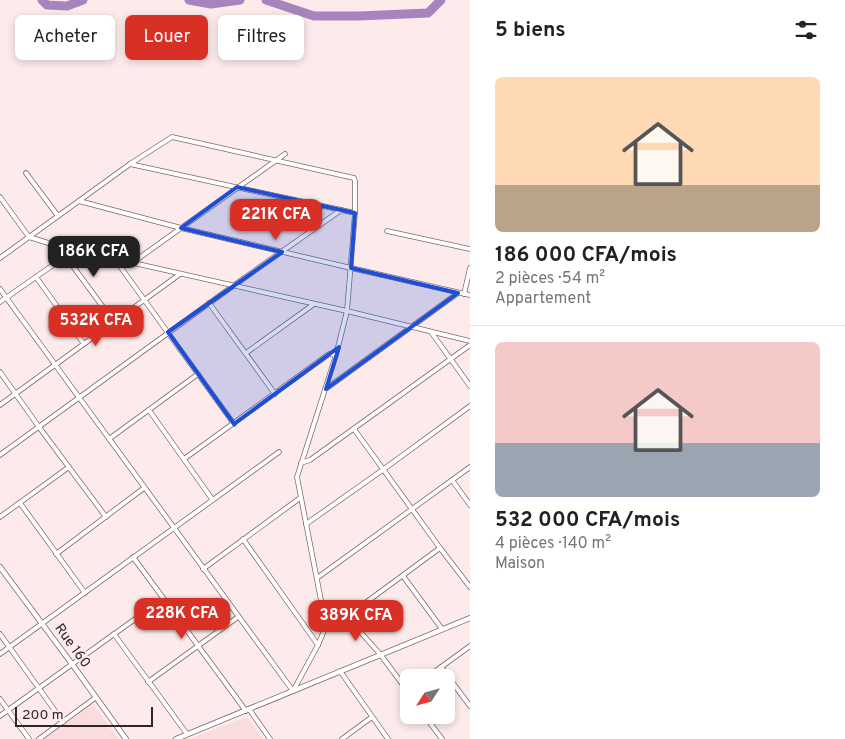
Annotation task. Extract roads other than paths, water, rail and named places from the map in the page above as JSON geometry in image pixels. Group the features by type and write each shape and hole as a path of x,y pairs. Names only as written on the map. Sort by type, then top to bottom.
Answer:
{"street":[{"path":"0,258 130,164 172,137 354,178 355,213 347,311 326,389 297,477 326,626 293,691"},
{"path":"132,263 284,154"},
{"path":"130,164 355,213"},
{"path":"26,173 58,216"},
{"path":"0,197 29,238 347,311 470,343"},
{"path":"79,201 181,228 470,295"},
{"path":"0,210 6,205"},
{"path":"0,455 168,332 341,210"},
{"path":"387,231 470,250"},
{"path":"58,246 114,322"},
{"path":"0,302 66,256"},
{"path":"114,258 234,424"},
{"path":"464,294 470,268"},
{"path":"0,405 181,274"},
{"path":"36,277 84,344"},
{"path":"0,289 293,691"},
{"path":"326,389 410,326 458,293"},
{"path":"209,303 275,394"},
{"path":"246,353 314,304"},
{"path":"431,332 470,386"},
{"path":"301,463 310,460 354,429 470,343"},
{"path":"184,459 329,354 336,355"},
{"path":"0,372 106,517"},
{"path":"109,438 198,374"},
{"path":"306,524 384,470 470,406"},
{"path":"149,410 212,499"},
{"path":"354,429 470,588"},
{"path":"0,654 279,452"},
{"path":"0,517 69,467"},
{"path":"317,578 470,467"},
{"path":"452,480 470,505"},
{"path":"56,554 144,488"},
{"path":"204,569 300,498"},
{"path":"20,503 85,593"},
{"path":"243,539 318,645"},
{"path":"326,626 338,623 347,617 440,548"},
{"path":"133,557 198,646 270,739"},
{"name":"Rue 160","path":"0,567 126,739"},
{"path":"403,576 442,629"},
{"path":"0,716 163,599"},
{"path":"148,682 238,617"},
{"path":"347,617 380,654 400,681"},
{"path":"176,739 470,618"},
{"path":"0,634 63,722"},
{"path":"114,634 187,734"},
{"path":"438,669 470,646"},
{"path":"441,667 470,706"},
{"path":"340,671 388,739"},
{"path":"39,739 95,698"},
{"path":"0,699 29,739"},
{"path":"342,739 372,717"},
{"path":"431,724 442,739"}],"waterway":[{"path":"42,0 47,5 67,6 83,0"},
{"path":"189,0 211,4 240,0"},
{"path":"266,0 314,16 428,13 441,0"}]}
